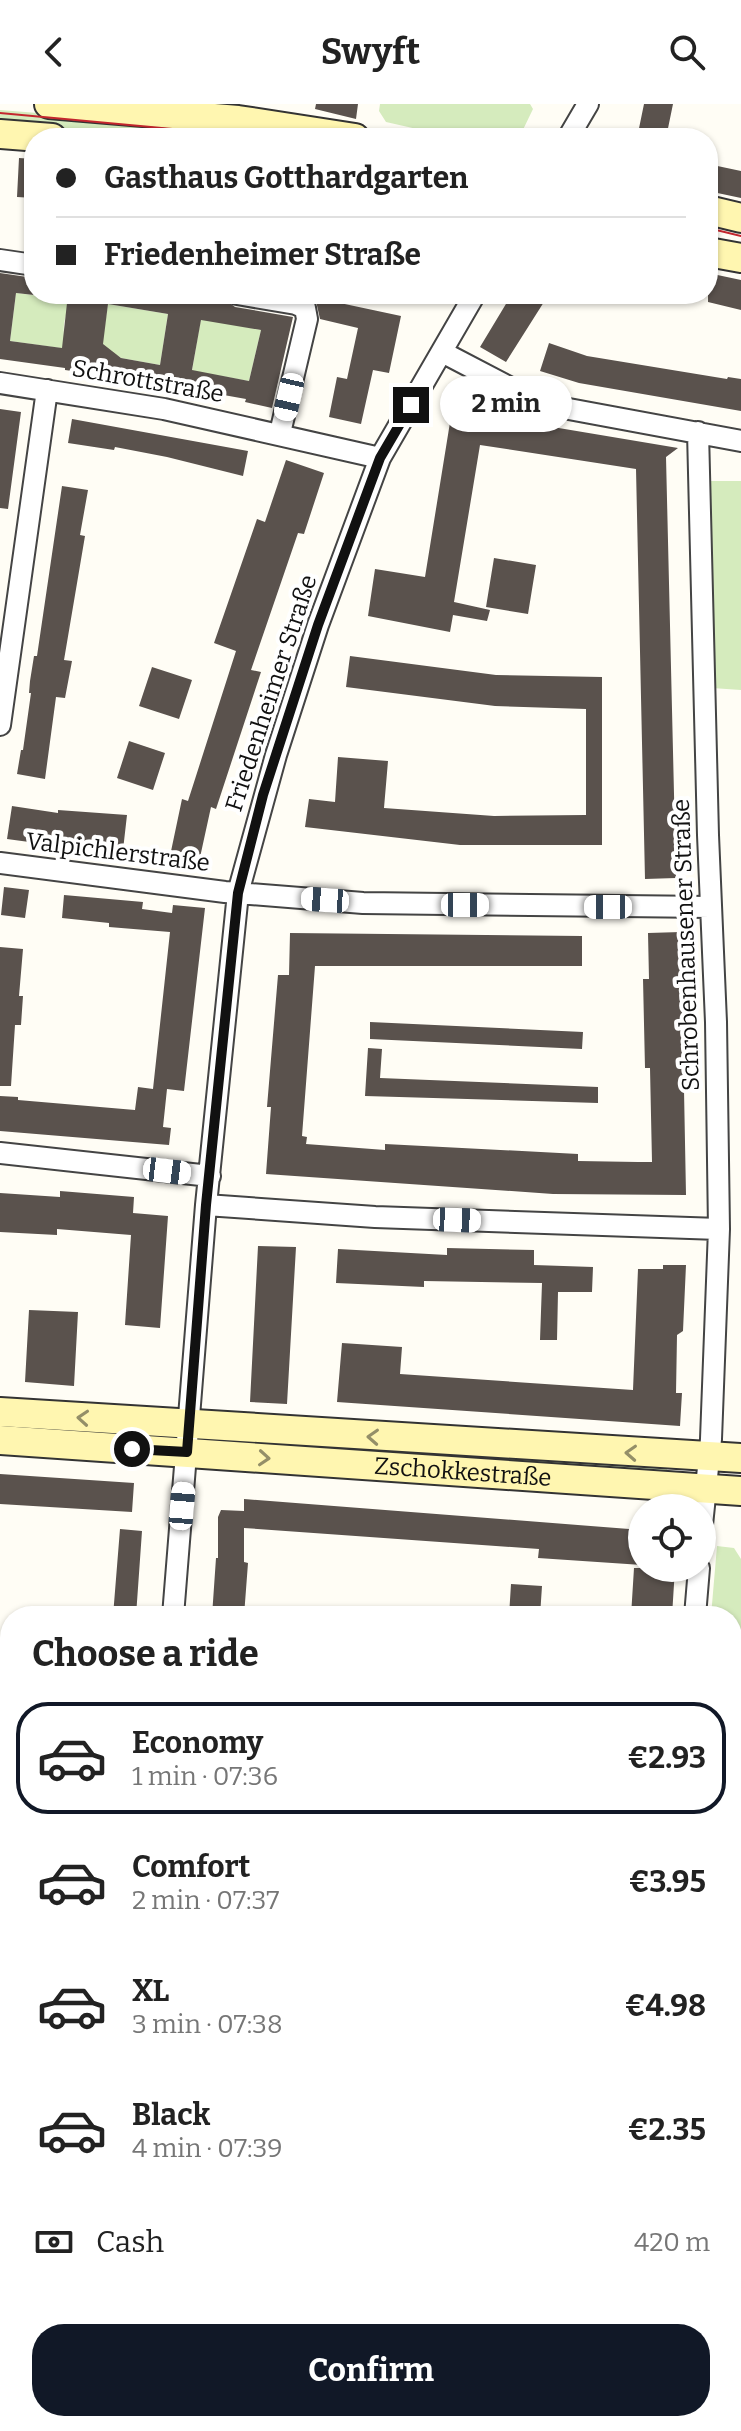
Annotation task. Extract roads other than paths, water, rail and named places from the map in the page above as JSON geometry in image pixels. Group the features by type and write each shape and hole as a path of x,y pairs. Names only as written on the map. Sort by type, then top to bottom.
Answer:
{"main road":[{"path":"49,104 238,120 290,128"},
{"path":"0,134 24,136"},
{"path":"718,212 741,218"},
{"path":"718,254 741,258"},
{"path":"0,1412 188,1439"},
{"path":"0,1440 188,1439"},
{"name":"Zschokkestraße","path":"188,1439 741,1458"},
{"name":"Zschokkestraße","path":"188,1439 741,1491"}],"street":[{"path":"574,128 588,104"},
{"path":"0,260 24,264"},
{"path":"280,433 307,319 305,308 296,304"},
{"name":"Friedenheimer Straße","path":"174,1606 206,1205 238,893 263,795 285,726 318,625 380,458 469,304"},
{"path":"442,352 532,399 584,412 741,441"},
{"name":"Schrottstraße","path":"0,383 164,409 380,458"},
{"path":"0,725 47,390"},
{"name":"Schrobenhausener Straße","path":"698,432 710,907 716,1022 719,1229 705,1494"},
{"name":"Valpichlerstraße","path":"0,863 238,893 363,903 710,907"},
{"path":"0,1153 210,1176"},
{"path":"206,1205 375,1217 719,1229"},
{"path":"696,1606 698,1582"}],"tram line":[{"path":"0,113 162,128"},
{"path":"718,230 741,236"}]}
